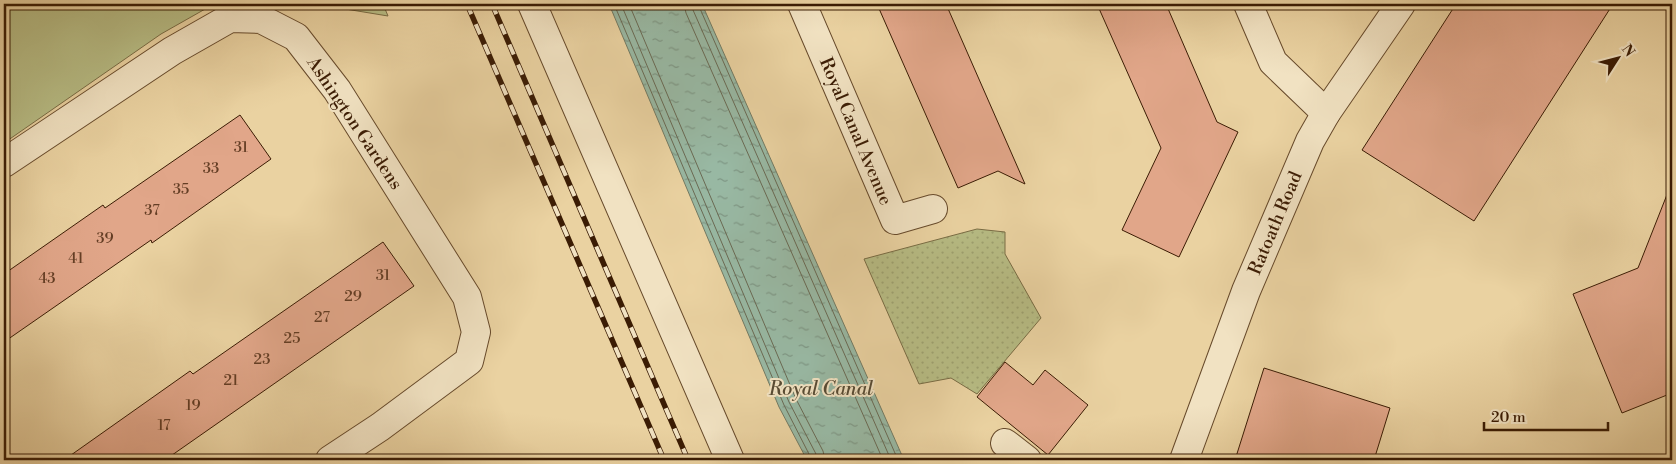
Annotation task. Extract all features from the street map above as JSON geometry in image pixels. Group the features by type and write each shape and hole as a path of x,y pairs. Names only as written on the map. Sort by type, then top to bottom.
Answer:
{"street":[{"path":"532,4 730,460"},
{"name":"Royal Canal Avenue","path":"802,4 894,220 933,209"},
{"path":"1248,4 1273,62 1326,113"},
{"name":"Ratoath Road","path":"1184,460 1246,291 1310,141 1326,113 1401,4"},
{"name":"Ashington Gardens","path":"4,163 172,51 230,18 261,19 296,37 337,90 467,297 476,332 468,361 380,427 330,460"},
{"path":"1005,444 1027,460"}],"green space":[{"path":"4,4 214,4 161,34 4,143"},
{"path":"315,4 383,4 388,16"},
{"path":"977,229 1005,232 1005,254 1041,318 977,394 951,378 919,384 864,259"}],"water":[{"name":"Royal Canal","path":"609,4 702,4 904,460 807,460 779,407"}],"building":[{"path":"877,4 946,4 1025,184 998,171 958,188"},
{"path":"1097,4 1166,4 1217,122 1238,132 1179,257 1122,230 1161,148"},
{"path":"1456,4 1613,4 1474,221 1362,150"},
{"path":"240,115 271,159 152,243 151,240 4,342 4,274 103,205 105,208"},
{"path":"1670,187 1672,187 1672,393 1622,413 1573,294 1638,268"},
{"path":"383,242 414,286 165,460 64,460 190,371 193,374"},
{"path":"1005,362 1033,385 1045,370 1088,405 1048,455 977,397"},
{"path":"1264,368 1390,408 1374,460 1235,460"}],"railway":[{"path":"467,4 664,460"},
{"path":"492,4 688,460"}]}
